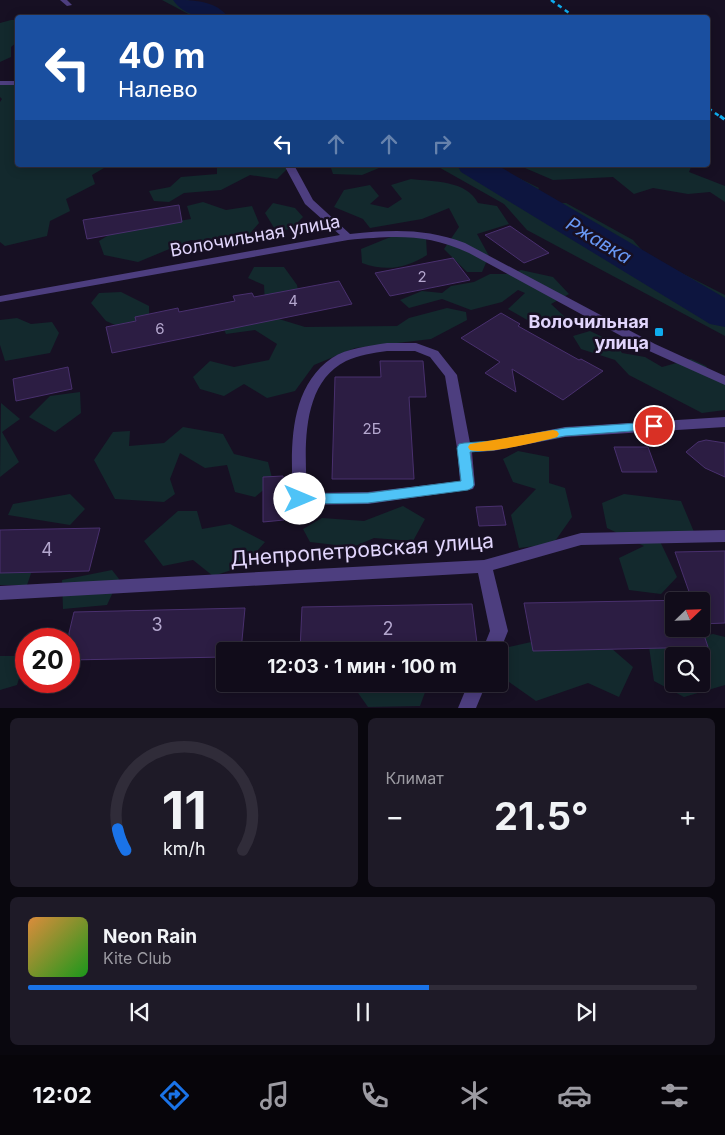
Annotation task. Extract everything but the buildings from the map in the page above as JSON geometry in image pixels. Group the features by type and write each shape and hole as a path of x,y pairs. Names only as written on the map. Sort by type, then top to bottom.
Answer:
{"street":[{"path":"0,83 15,83"},
{"path":"290,167 309,202 348,237"},
{"name":"Волочильная улица","path":"0,299 348,237 404,234 436,237 472,250 648,344 725,381"},
{"path":"387,347 416,347 434,354 451,375 464,448 468,485 368,498 300,499 298,447 308,393 320,374 337,360 359,352 387,347"},
{"path":"464,448 493,446 565,432 725,422"},
{"name":"Днепропетровская улица","path":"0,593 484,566 581,539 725,536"},
{"path":"484,566 499,631 495,642"},
{"path":"467,708 474,692"}],"green space":[{"path":"162,0 188,0 216,15 190,15"},
{"path":"15,20 15,44 11,47 11,57 0,62 0,23"},
{"path":"15,83 15,167 106,167 92,175 95,184 66,199 70,211 50,221 47,236 5,246 0,242 0,102 2,99 0,97 0,84"},
{"path":"217,167 286,167 287,169 277,179 250,175 221,190 184,193 169,202 154,201 149,191 170,187 181,177 217,174"},
{"path":"331,167 379,167 362,175 333,174"},
{"path":"439,167 496,167 539,188 533,198 544,204 566,203 633,240 646,255 725,295 725,336 527,230 504,204"},
{"path":"523,167 691,167 689,172 725,186 725,202 710,192 688,194 653,188 634,194 613,177 553,180"},
{"path":"411,179 458,186 473,195 478,203 497,206 509,224 477,234 489,256 482,272 467,272 444,249 459,227 449,208 422,219 370,228 363,219 334,207 344,190 370,185 379,196 370,204 388,208 402,199 391,185"},
{"path":"203,202 226,210 252,206 259,223 245,239 215,244 191,240 138,262 104,255 99,241 125,225 147,226 191,219 187,206"},
{"path":"273,203 295,208 303,217 291,229 276,231 265,213"},
{"path":"393,236 426,238 427,255 404,266 388,268 362,263 361,249"},
{"path":"254,267 284,267 297,285 299,297 265,304 264,285 248,278"},
{"path":"521,270 553,277 569,294 551,304 566,318 536,325 508,309 525,293 518,290 502,302 471,310 442,299 409,308 400,300 422,291 442,293 451,286 474,282 490,274 509,274"},
{"path":"121,292 149,306 149,322 129,331 106,321 91,303 99,293"},
{"path":"213,306 256,312 305,327 397,326 409,318 447,308 466,312 467,320 431,339 355,348 314,365 295,391 267,398 244,384 224,396 200,389 193,377 210,361 234,367 269,360 277,344 255,330 226,334"},
{"path":"17,318 31,324 52,322 59,333 50,353 5,361 0,345 0,320"},
{"path":"590,331 615,343 622,353 645,357 662,367 691,359 706,366 712,377 725,378 725,410 702,413 629,375 615,360 581,349 573,336"},
{"path":"80,392 81,413 55,432 29,417 50,396"},
{"path":"1,403 20,419 2,432 19,462 0,477"},
{"path":"183,427 223,434 234,454 268,462 273,482 255,497 235,492 227,465 205,468 180,453 170,479 175,494 164,502 115,499 94,460 113,432 130,431 129,446 164,443"},
{"path":"518,451 549,457 549,483 565,488 572,517 553,544 519,548 511,515 536,489 513,482 503,459"},
{"path":"70,494 85,509 70,525 8,515 13,504"},
{"path":"624,494 681,501 694,532 657,535 677,577 661,594 629,590 619,558 644,546 607,528 602,503"},
{"path":"403,506 425,519 413,541 374,538 353,547 310,542 303,529 322,518 364,521"},
{"path":"178,511 197,511 202,529 230,524 265,542 244,566 213,576 193,560 163,566 144,541"},
{"path":"38,553 27,585 0,585 0,557"},
{"path":"112,570 119,579 107,605 63,609 62,580"},
{"path":"713,634 725,637 725,685 710,689 710,647 665,647 665,687 654,681 649,647 693,638 710,638 710,635"},
{"path":"540,640 603,641 633,667 619,697 588,683 536,701 508,681 509,647"},
{"path":"0,656 15,656 15,686 0,690"},
{"path":"357,692 425,692 420,706 368,707"},
{"path":"675,692 701,692 684,697"}],"waterway":[{"name":"Ржавка","path":"185,0 212,15"},
{"name":"Ржавка","path":"476,167 725,315"}],"railway":[{"path":"551,0 572,15"},
{"path":"710,109 722,118"},
{"path":"720,116 725,120"}],"slow traffic":[{"path":"474,447 493,446 553,434"}],"place":[{"name":"Волочильная улица","path":"659,332"}],"route":[{"path":"300,499 368,498 468,485 464,448 493,446 565,432 654,426"}]}
